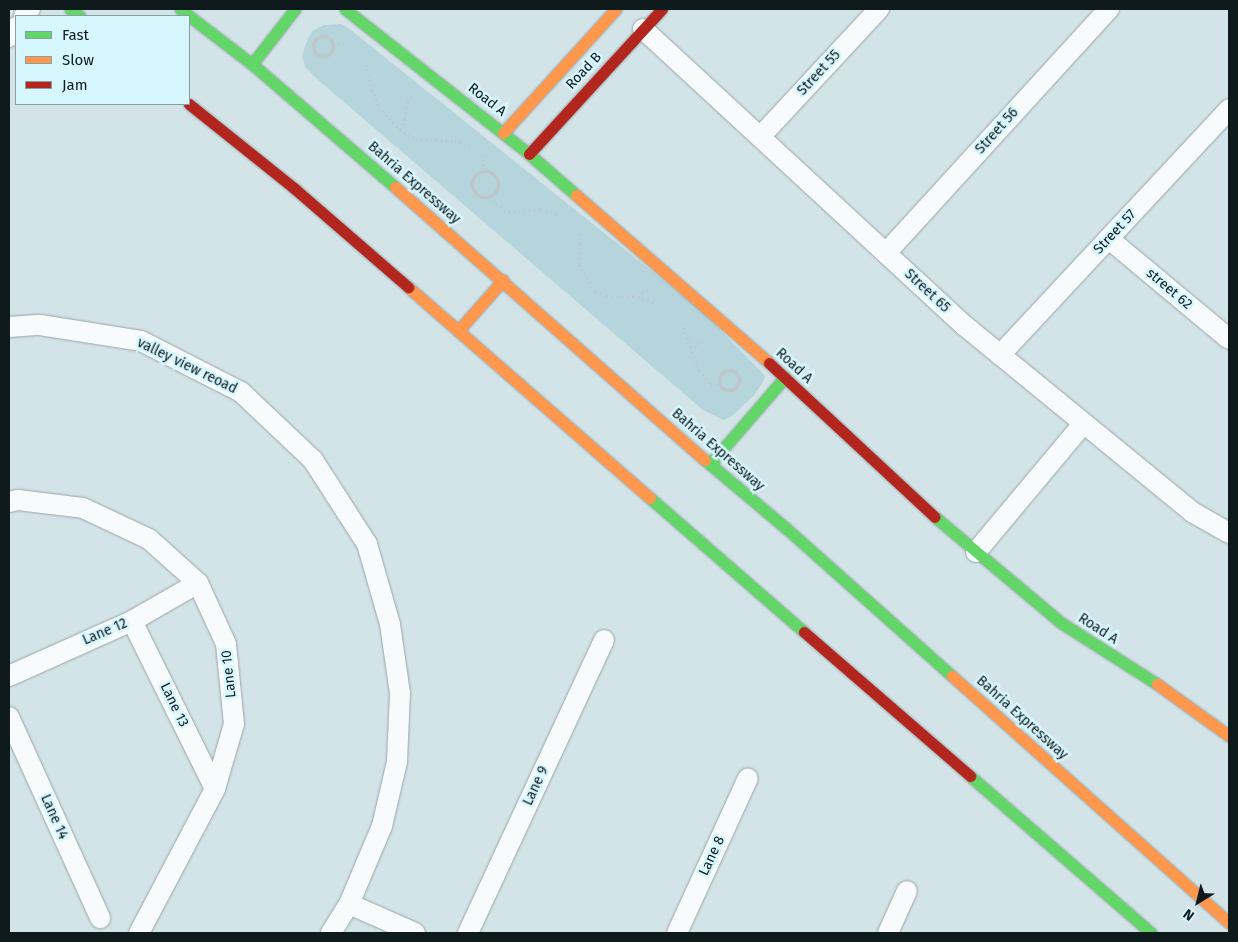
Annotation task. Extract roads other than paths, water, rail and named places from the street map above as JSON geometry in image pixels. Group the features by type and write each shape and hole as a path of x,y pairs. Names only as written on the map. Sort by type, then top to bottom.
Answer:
{"main road":[{"path":"252,64 295,9"},
{"name":"Road A","path":"345,9 529,154 785,377 912,498 1060,622 1166,690 1229,736"},
{"name":"Road B","path":"503,133 616,9"},
{"name":"Road B","path":"529,154 662,9"},
{"name":"Bahria Expressway","path":"190,17 252,64 503,280 710,464 787,529 1229,923"},
{"path":"190,105 295,189 1151,933"},
{"path":"458,331 503,280"},
{"path":"710,464 785,377"}],"street":[{"name":"Street 55","path":"760,137 879,9"},
{"name":"Street 56","path":"886,253 1109,9"},
{"name":"Street 65","path":"643,29 886,253 1000,355 1192,512 1229,532"},
{"name":"Street 57","path":"1000,355 1229,109"},
{"name":"street 62","path":"1109,238 1229,338"},
{"name":"valley view reoad","path":"9,327 40,325 141,341 241,392 312,460 367,544 392,634 400,693 398,752 382,826 348,904 332,933"},
{"path":"976,552 1083,424"},
{"name":"Lane 10","path":"9,502 18,500 83,508 149,539 198,583 226,644 234,724 216,789 139,933"},
{"name":"Lane 12","path":"9,676 132,621 198,583"},
{"name":"Lane 13","path":"132,621 216,789"},
{"name":"Lane 9","path":"468,933 604,640"},
{"name":"Lane 14","path":"9,717 100,918"},
{"name":"Lane 8","path":"677,933 748,778"},
{"path":"888,933 907,891"},
{"path":"348,904 415,933"}]}
